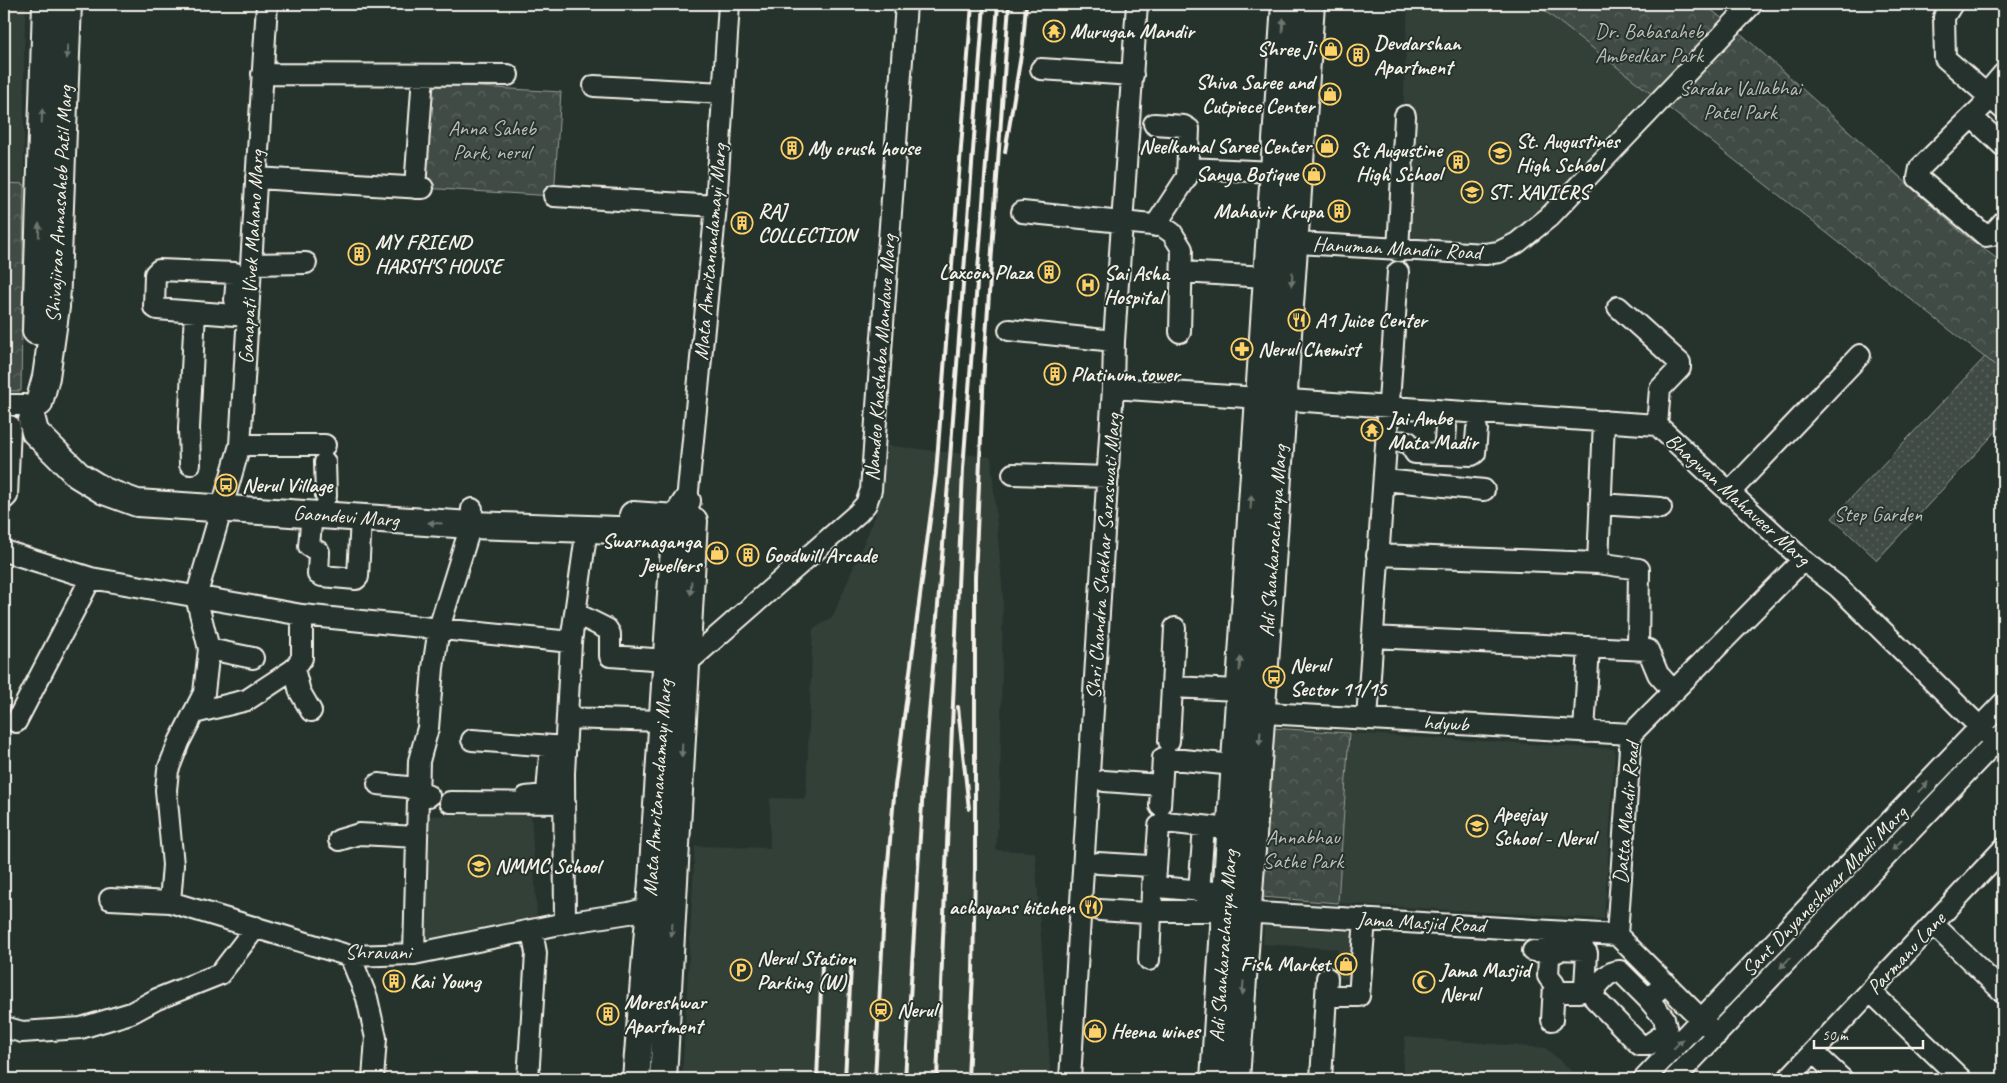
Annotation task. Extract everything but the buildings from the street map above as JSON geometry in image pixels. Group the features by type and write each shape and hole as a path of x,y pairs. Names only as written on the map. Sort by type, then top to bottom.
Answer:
{"main road":[{"name":"Shivajirao Annasaheb Patil Marg","path":"23,414 37,316 39,165 46,4"},
{"name":"Shivajirao Annasaheb Patil Marg","path":"23,414 46,377 56,307 68,4"},
{"name":"Adi Shankaracharya Marg","path":"1270,398 1266,277 1285,4"},
{"name":"Adi Shankaracharya Marg","path":"1214,1079 1233,906 1245,705 1270,398 1294,243 1311,4"},
{"name":"Gaondevi Marg","path":"23,414 62,448 96,472 124,484 162,493 224,500 319,505 587,528 646,531 685,523"},
{"name":"Gaondevi Marg","path":"319,505 361,517 472,517 685,523"},
{"name":"Mata Amritanandamayi Marg","path":"636,1079 661,904 685,523"},
{"name":"Mata Amritanandamayi Marg","path":"663,1079 661,904 662,721 677,661"},
{"name":"Adi Shankaracharya Marg","path":"1236,1079 1230,829 1234,764 1245,705"}],"street":[{"name":"Ganapati Vivek Mahano Marg","path":"196,598 240,445 241,315 251,264 267,4"},
{"name":"Mata Amritanandamayi Marg","path":"685,523 716,206 730,4"},
{"name":"Namdeo Khashaba Mandave Marg","path":"677,661 858,513 866,504 871,490 906,4"},
{"name":"Shri Chandra Shekhar Saraswati Marg","path":"1070,1079 1108,477 1114,343 1137,4"},
{"name":"Hanuman Mandir Road","path":"1269,242 1398,251 1485,254 1500,252 1517,243 1549,216 1752,4"},
{"path":"1952,4 1944,17 1946,58 1993,100"},
{"path":"1041,69 1133,75"},
{"path":"262,74 508,75"},
{"path":"2003,74 1993,100 1972,116 1920,168 1918,178 1986,236 1992,235 2003,222"},
{"path":"256,178 419,188 423,75"},
{"path":"594,86 723,93"},
{"path":"1398,251 1405,116"},
{"path":"1972,116 2003,146"},
{"path":"1154,124 1184,126 1189,129 1187,177 1155,226"},
{"path":"1188,168 1274,172"},
{"path":"554,196 716,206"},
{"path":"1022,212 1162,226 1172,233 1182,248 1180,332"},
{"path":"251,264 306,263"},
{"path":"156,271 235,273 237,275 241,315 157,309 154,307 156,271"},
{"path":"1182,272 1266,277"},
{"path":"1367,718 1377,555 1384,480 1387,406 1398,272"},
{"path":"1618,307 1680,363 1680,368 1660,389 1657,425"},
{"path":"190,464 189,428 195,312"},
{"path":"1015,336 1114,343"},
{"path":"1729,493 1860,355"},
{"name":"Bhagwan Mahaveer Marg","path":"1113,388 1657,425 1803,560 1837,586 1980,727 1999,738"},
{"path":"4,499 7,496 23,414"},
{"path":"1598,563 1604,421"},
{"path":"1444,454 1446,428"},
{"path":"1386,440 1408,442 1415,453 1472,455 1475,453 1477,429"},
{"path":"240,445 325,454 319,505 309,546 319,552 318,574 356,579 358,577 361,517"},
{"path":"1013,474 1108,477"},
{"path":"1384,480 1484,490"},
{"path":"1600,504 1661,508"},
{"path":"414,954 417,837 424,795 419,761 428,728 433,668 440,628 472,517"},
{"path":"544,799 570,718 587,528"},
{"path":"4,551 13,552 91,578 196,598 302,615 572,642"},
{"path":"1377,555 1598,563 1639,569 1638,649"},
{"name":"Datta Mandir Road","path":"1617,934 1631,734 1803,560"},
{"path":"16,722 91,578"},
{"path":"170,902 173,865 166,790 168,770 179,742 204,693 209,649 196,598"},
{"path":"578,614 607,629 610,634 610,656 677,661"},
{"path":"570,718 572,642 578,614"},
{"path":"194,713 247,700 294,669 302,658 302,615"},
{"path":"1160,806 1176,628"},
{"path":"1372,637 1648,650 1658,674 1674,692"},
{"path":"1584,732 1589,647"},
{"path":"209,649 253,658"},
{"path":"294,669 300,692 312,711"},
{"name":"hdywb","path":"1172,687 1245,705 1367,718 1631,734"},
{"name":"Sant Dnyaneshwar Mauli Marg","path":"1644,1079 2003,703"},
{"path":"570,718 662,721"},
{"name":"Sant Dnyaneshwar Mauli Marg","path":"1674,1079 1999,738"},
{"path":"472,740 558,751"},
{"path":"1166,742 1234,764"},
{"path":"558,751 564,803 565,923"},
{"path":"1104,781 1161,785"},
{"path":"378,784 407,787 424,795"},
{"path":"450,802 518,802 544,799 564,803"},
{"path":"1230,829 1165,822 1159,826 1155,883 1158,886 1199,891 1233,906"},
{"path":"1199,891 1204,826"},
{"path":"339,840 359,834 417,837"},
{"name":"Parmanu Lane","path":"1788,1079 1933,924 2001,858"},
{"path":"1098,863 1150,866 1153,869 1149,960"},
{"name":"Shravani","path":"110,899 170,902 350,956 414,954 565,923 630,913 661,904"},
{"path":"1099,910 1146,913 1151,911 1233,906"},
{"name":"Jama Masjid Road","path":"1233,906 1365,919 1617,934"},
{"path":"1321,1079 1326,987 1359,996 1365,919"},
{"path":"1933,924 2003,992"},
{"path":"4,1027 22,1032 81,1028 131,1013 157,999 220,974 256,927"},
{"path":"1550,930 1541,951 1548,976 1554,984 1552,1020"},
{"path":"528,1079 536,953 532,931"},
{"path":"1617,934 1717,1034"},
{"path":"1541,951 1556,952 1558,949 1584,950 1587,953 1585,986 1579,992 1554,992"},
{"path":"350,956 367,998 376,1038 373,1079"},
{"path":"1648,999 1666,983"},
{"path":"1870,991 1961,1079"},
{"path":"1813,1052 1842,1079"}],"shaded area":[{"path":"4,4 26,4 24,47 24,184 4,183"},
{"name":"St. Augustines High School","path":"1408,4 1536,4 1653,95 1544,211 1513,236 1498,244 1483,247 1397,242"},
{"path":"882,445 991,457 1003,595 1000,795 996,850 1035,852 1051,1079 682,1079 695,846 770,848 770,798 806,799 813,629 832,618 876,514"},
{"name":"Apeejay School - Nerul","path":"1349,733 1615,749 1604,919 1338,903"},
{"name":"NMMC School","path":"531,812 537,916 420,940 428,816"},
{"name":"Fish Market","path":"1264,926 1357,932 1354,980 1337,978 1338,949 1263,944"},
{"path":"1405,1037 1546,1048 1580,1079 1402,1079"}],"green space":[{"name":"Dr. Babasaheb Ambedkar Park","path":"1536,4 1704,4 1724,20 1653,95"},
{"name":"Sardar Vallabhai Patel Park","path":"1737,30 1962,233 2003,263 2003,372 1666,106"},
{"name":"Anna Saheb Park, nerul","path":"430,84 561,92 554,196 423,188"},
{"path":"4,183 24,184 21,391 4,391"},
{"name":"Step Garden","path":"1985,357 2003,372 2003,424 1877,560 1832,518"},
{"name":"Annabhau Sathe Park","path":"1272,728 1349,733 1338,903 1261,897"}],"railway":[{"path":"875,1079 885,895 895,786 936,474 972,4"},
{"path":"905,1079 923,787 984,4"},
{"path":"937,1079 963,469 998,4"},
{"path":"968,1079 975,869 975,578 984,366 1009,4"},
{"path":"1005,152 1023,43 1026,4"},
{"path":"958,707 969,809"},
{"path":"817,1079 822,965"},
{"path":"845,1079 851,967"}],"place":[{"name":"Murugan Mandir","path":"1054,31"},
{"name":"Shree Ji","path":"1331,49"},
{"name":"Devdarshan Apartment","path":"1358,55"},
{"name":"Shiva Saree and Cutpiece Center","path":"1330,94"},
{"name":"Neelkamal Saree Center","path":"1327,146"},
{"name":"My crush house","path":"792,148"},
{"name":"St. Augustines High School","path":"1500,153"},
{"name":"St Augustine High School","path":"1458,162"},
{"name":"Sanya Botique","path":"1314,174"},
{"name":"ST. XAVIERS","path":"1472,192"},
{"name":"Mahavir Krupa","path":"1339,211"},
{"name":"RAJ COLLECTION","path":"742,223"},
{"name":"MY FRIEND HARSH'S HOUSE","path":"359,254"},
{"name":"Laxcon Plaza","path":"1049,272"},
{"name":"Sai Asha Hospital","path":"1088,285"},
{"name":"A1 Juice Center","path":"1299,320"},
{"name":"Nerul Chemist","path":"1242,349"},
{"name":"Platinum tower","path":"1055,374"},
{"name":"Jai Ambe Mata Madir","path":"1372,430"},
{"name":"Nerul Village","path":"226,485"},
{"name":"Swarnaganga Jewellers","path":"717,553"},
{"name":"Goodwill Arcade","path":"748,555"},
{"name":"Nerul Sector 11/15","path":"1274,677"},
{"name":"Apeejay School - Nerul","path":"1477,826"},
{"name":"NMMC School","path":"479,866"},
{"name":"achayans kitchen","path":"1091,907"},
{"name":"Fish Market","path":"1346,964"},
{"name":"Nerul Station Parking (W)","path":"741,970"},
{"name":"Kai Young","path":"394,981"},
{"name":"Jama Masjid Nerul","path":"1424,982"},
{"name":"Nerul","path":"881,1010"},
{"name":"Moreshwar Apartment","path":"608,1014"},
{"name":"Heena wines","path":"1095,1031"}]}
